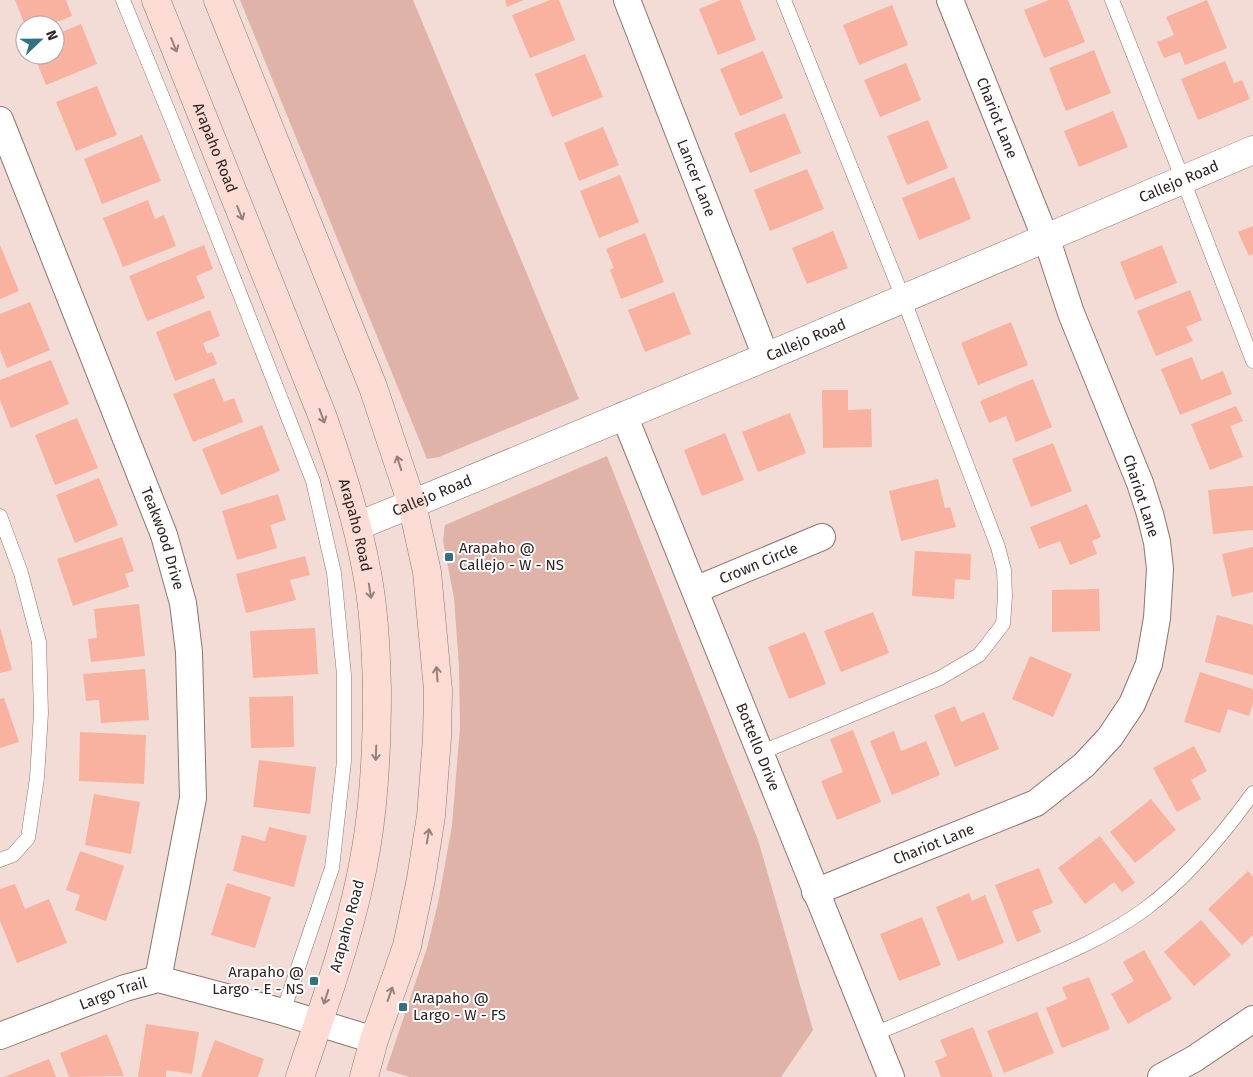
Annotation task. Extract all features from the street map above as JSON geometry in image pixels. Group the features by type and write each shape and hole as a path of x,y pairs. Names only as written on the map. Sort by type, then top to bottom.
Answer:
{"main road":[{"name":"Arapaho Road","path":"156,0 322,415 343,476 357,526 372,601 376,656 376,762 366,849 345,938 300,1077"},
{"path":"218,0 373,387 412,504 427,572 438,690 438,738 431,816 407,946 374,1040 364,1077"}],"street":[{"name":"Lancer Lane","path":"627,0 766,357"},
{"name":"Chariot Lane","path":"816,892 1036,803 1084,765 1110,736 1132,704 1149,664 1157,618 1160,569 1157,542 1140,483 1071,313 1045,239 950,0"},
{"name":"Teakwood Drive","path":"0,120 164,535 183,603 190,652 193,798 158,979"},
{"name":"Callejo Road","path":"357,526 766,357 1253,150"},
{"name":"Bottello Drive","path":"624,415 891,1077"},
{"name":"Crown Circle","path":"694,590 822,537"},
{"name":"Largo Trail","path":"0,1036 125,988 158,979 283,1012 374,1040"},
{"path":"1161,1077 1194,1059 1253,1019"}],"lane":[{"path":"123,0 310,473 334,573 344,675 343,770 332,868 283,1012"},
{"path":"760,753 947,674 979,655 1003,624 1005,596 1004,570 998,547 903,298 784,0"},
{"path":"1112,0 1184,180 1253,361"},
{"path":"0,516 21,573 39,642 41,713 38,778 28,838 14,855 0,860"},
{"path":"874,1034 1079,948 1146,909 1181,877 1234,818 1253,793"}],"shaded area":[{"path":"240,0 413,0 579,399 439,457 427,459"},
{"path":"607,456 758,840 813,1030 781,1077 410,1077 386,1070 427,948 438,903 452,826 460,727 459,666 454,598 443,541 445,525"}],"building":[{"path":"15,0 66,0 72,16 65,19 65,15 21,15"},
{"path":"505,0 524,0 507,7"},
{"path":"550,0 559,0 575,40 530,58 512,15"},
{"path":"721,0 740,0 756,40 718,55 699,9"},
{"path":"1049,0 1068,0 1085,42 1044,58 1024,10"},
{"path":"1207,0 1227,48 1185,65 1180,52 1164,58 1157,42 1174,35 1166,17"},
{"path":"892,5 908,45 859,65 843,25"},
{"path":"81,24 97,64 46,85 38,65 65,65 65,31"},
{"path":"1094,50 1111,93 1066,111 1049,68"},
{"path":"763,51 783,98 740,116 720,69"},
{"path":"585,54 603,97 552,117 535,74"},
{"path":"1225,61 1234,83 1242,80 1250,99 1198,120 1181,79"},
{"path":"906,63 921,100 880,117 864,80"},
{"path":"97,86 117,135 76,151 56,102"},
{"path":"1113,111 1128,147 1079,167 1064,131"},
{"path":"785,113 801,153 750,173 734,133"},
{"path":"928,120 948,168 907,185 887,136"},
{"path":"603,127 619,165 579,181 564,143"},
{"path":"142,135 161,181 102,204 84,159"},
{"path":"807,169 824,209 770,231 754,190"},
{"path":"620,175 639,222 599,238 580,191"},
{"path":"954,177 971,219 919,240 902,198"},
{"path":"148,200 155,219 164,215 176,246 123,267 103,218"},
{"path":"1253,226 1253,254 1249,256 1238,232"},
{"path":"833,231 848,268 807,284 792,248"},
{"path":"645,233 664,282 621,299 610,270 614,268 606,249"},
{"path":"0,245 19,291 0,299"},
{"path":"204,245 213,269 196,276 205,298 147,321 129,276"},
{"path":"1162,245 1177,283 1135,300 1120,262"},
{"path":"1190,290 1202,320 1186,327 1193,341 1156,356 1137,311"},
{"path":"674,292 691,334 645,352 628,310"},
{"path":"30,302 50,350 7,368 0,350 0,314"},
{"path":"210,310 220,336 203,343 207,354 212,352 217,364 175,381 156,332"},
{"path":"1011,322 1028,365 978,385 961,343"},
{"path":"1192,357 1201,380 1223,371 1232,394 1180,415 1161,369"},
{"path":"51,360 69,404 11,428 0,400 0,380"},
{"path":"214,378 224,402 234,398 243,422 193,442 173,394"},
{"path":"1033,379 1052,427 1016,442 1006,416 989,423 980,401"},
{"path":"822,390 848,390 848,410 871,409 872,447 823,448"},
{"path":"1236,406 1243,421 1230,426 1243,457 1210,470 1191,424"},
{"path":"790,413 806,453 758,472 742,432"},
{"path":"77,418 98,468 55,485 35,435"},
{"path":"262,425 280,471 221,495 202,449"},
{"path":"725,433 744,480 702,496 684,450"},
{"path":"1053,443 1072,491 1031,507 1012,459"},
{"path":"99,478 118,525 75,543 56,495"},
{"path":"938,479 945,508 950,507 956,527 901,541 889,491"},
{"path":"1253,486 1253,530 1213,534 1208,490"},
{"path":"278,494 286,520 270,525 277,548 237,560 222,511"},
{"path":"1087,504 1101,537 1092,541 1097,554 1070,565 1060,541 1039,549 1030,527"},
{"path":"122,537 134,571 125,574 129,587 73,606 57,559"},
{"path":"1253,547 1253,592 1232,597 1222,554"},
{"path":"915,551 971,554 970,580 955,579 954,599 912,596"},
{"path":"305,556 310,575 290,580 296,600 246,613 236,574"},
{"path":"1099,589 1100,631 1052,632 1052,590"},
{"path":"139,604 145,656 91,662 88,639 97,638 94,609"},
{"path":"873,612 889,653 841,672 824,631"},
{"path":"1217,615 1253,625 1253,675 1205,662"},
{"path":"0,627 12,670 0,673"},
{"path":"315,628 318,674 253,678 250,631"},
{"path":"805,632 826,684 789,699 768,647"},
{"path":"1030,656 1072,674 1053,717 1012,699"},
{"path":"145,669 149,720 101,723 99,700 86,701 83,674"},
{"path":"1200,672 1253,689 1253,703 1249,716 1228,709 1220,733 1184,722"},
{"path":"293,696 294,747 251,748 249,697"},
{"path":"4,698 19,742 0,748 0,699"},
{"path":"955,706 961,722 984,712 999,749 955,767 934,715"},
{"path":"853,730 881,802 837,820 821,781 843,772 830,739"},
{"path":"894,731 901,751 926,741 940,775 892,795 870,741"},
{"path":"80,732 146,735 144,784 79,781"},
{"path":"1194,746 1207,771 1191,780 1201,799 1177,812 1153,768"},
{"path":"259,760 316,767 310,814 253,807"},
{"path":"94,794 140,802 131,854 85,845"},
{"path":"1151,799 1176,830 1135,863 1110,832"},
{"path":"269,827 307,836 294,887 233,871 242,835 265,841"},
{"path":"1100,836 1135,883 1122,892 1114,882 1085,904 1058,868"},
{"path":"80,851 124,866 106,921 75,910 80,895 66,890"},
{"path":"1039,868 1053,903 1032,911 1041,932 1017,942 995,885"},
{"path":"1248,871 1253,877 1253,935 1242,945 1208,909"},
{"path":"227,883 271,897 255,948 211,935"},
{"path":"15,884 25,909 49,899 67,943 17,963 0,921 0,889"},
{"path":"969,893 972,901 985,895 1004,943 958,961 936,907"},
{"path":"922,917 941,965 899,981 880,934"},
{"path":"1201,920 1231,955 1194,986 1164,952"},
{"path":"1144,950 1172,999 1128,1024 1111,994 1134,981 1123,962"},
{"path":"1089,977 1110,1029 1062,1048 1046,1008 1067,999 1062,987"},
{"path":"1037,1012 1054,1053 1004,1073 987,1031"},
{"path":"146,1024 199,1032 192,1074 166,1070 166,1077 138,1077"},
{"path":"973,1027 993,1077 941,1077 935,1061 947,1056 940,1040"},
{"path":"107,1034 124,1076 69,1077 60,1053"},
{"path":"215,1040 264,1059 258,1077 201,1077"},
{"path":"49,1059 56,1077 4,1077"}],"place":[{"name":"Arapaho @ Callejo - W - NS","path":"449,557"},
{"name":"Arapaho @ Largo - E - NS","path":"314,981"},
{"name":"Arapaho @ Largo - W - FS","path":"403,1007"}]}
